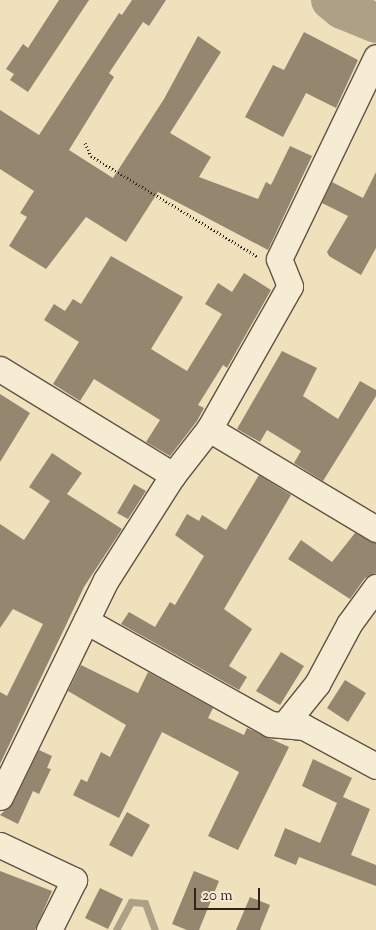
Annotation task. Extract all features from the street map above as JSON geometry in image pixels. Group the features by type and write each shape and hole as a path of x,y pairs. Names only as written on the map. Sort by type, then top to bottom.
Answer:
{"street":[{"path":"0,797 106,580 173,475 209,429 290,286 279,259 376,57"},
{"path":"0,369 173,475"},
{"path":"209,429 376,529"},
{"path":"284,725 317,684 349,624 376,587"},
{"path":"86,621 270,724 304,728 376,766"},
{"path":"0,845 74,880 49,930"}],"path":[{"path":"85,143 91,156 265,260 279,259"}],"building":[{"path":"59,0 89,0 28,92 10,80 14,74 6,69 23,44 28,48"},
{"path":"132,0 166,0 149,26 143,22 109,73 114,77 69,150 113,178 164,99 198,36 221,52 170,133 211,157 199,177 258,199 266,182 271,185 290,146 312,156 268,250 158,192 126,242 86,217 46,269 9,246 27,217 20,213 34,191 0,169 0,110 39,135 119,13 122,15"},
{"path":"304,32 358,60 336,108 306,93 283,137 245,117 273,65 284,70"},
{"path":"376,172 376,248 361,275 329,256 327,252 348,216 322,203 332,182 363,198"},
{"path":"111,256 183,297 151,349 187,371 222,314 205,304 218,283 232,292 244,273 271,290 227,368 223,365 198,405 204,408 197,421 170,456 146,442 160,420 94,379 80,401 53,384 79,342 44,320 54,304 65,311 73,299 81,304"},
{"path":"282,351 317,368 303,396 338,419 360,381 376,390 376,396 323,481 294,463 301,451 267,430 260,442 237,429"},
{"path":"0,394 30,413 0,462"},
{"path":"52,453 82,473 67,494 122,529 84,587 0,764 0,692 7,696 43,624 13,609 0,628 0,524 24,540 50,501 29,487"},
{"path":"259,475 291,495 224,609 252,629 229,666 247,677 239,690 121,624 129,612 155,627 170,602 175,605 204,556 175,535 187,514 199,521 202,515 226,530"},
{"path":"134,484 146,491 128,519 117,513"},
{"path":"355,533 376,543 376,573 365,578 350,599 288,559 301,540 332,562"},
{"path":"281,652 304,666 280,705 256,691"},
{"path":"81,665 138,693 148,672 213,708 208,718 244,735 247,728 289,747 238,850 208,836 239,772 162,732 119,818 73,795 81,779 87,782 101,752 110,757 126,725 68,691"},
{"path":"345,680 366,693 348,722 327,708"},
{"path":"39,750 52,756 47,768 51,769 39,794 33,791 18,824 0,815 13,803"},
{"path":"313,759 352,778 343,797 370,809 351,855 376,865 376,886 299,857 296,865 274,856 285,828 320,843 337,803 302,786"},
{"path":"127,812 150,825 132,857 109,845"},
{"path":"0,871 52,891 35,930 0,930"},
{"path":"194,871 219,881 199,930 187,930 172,924"},
{"path":"100,888 123,899 108,929 85,918"},
{"path":"250,897 270,905 260,930 236,930"}],"waterway":[{"path":"331,0 342,9 376,23"},
{"path":"116,930 131,902 145,903 155,930"}]}
